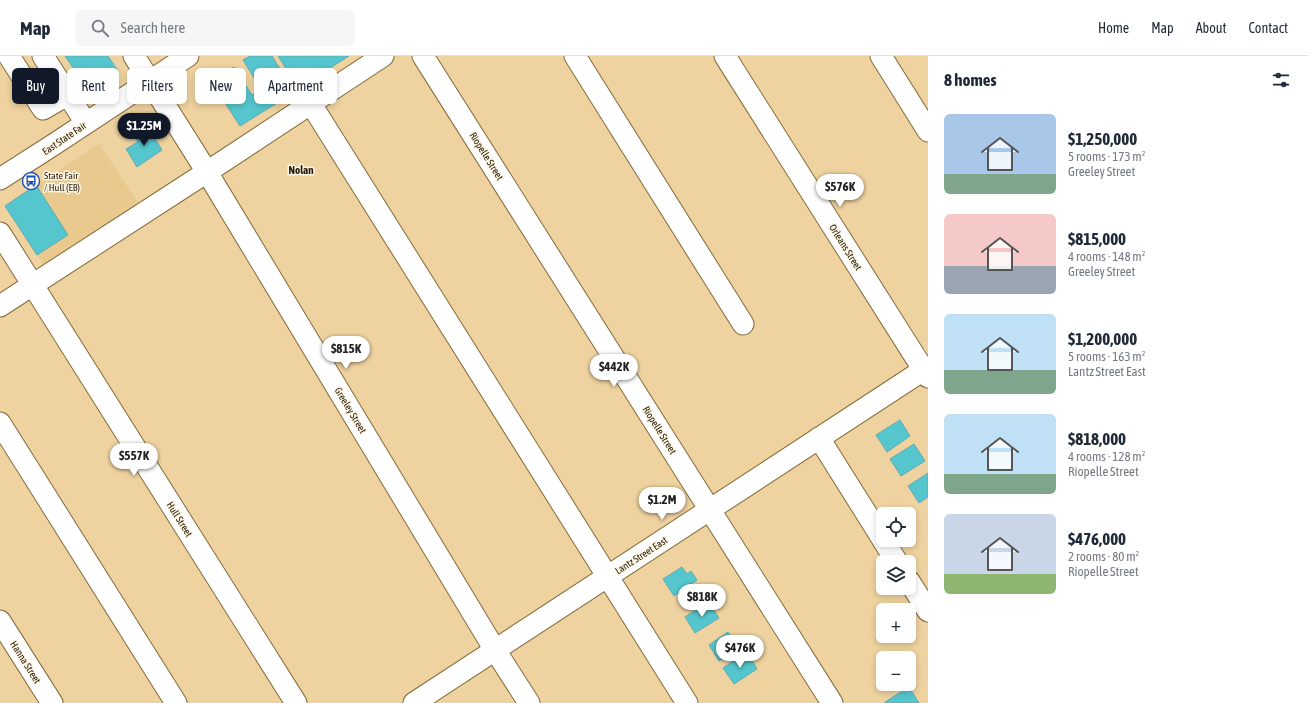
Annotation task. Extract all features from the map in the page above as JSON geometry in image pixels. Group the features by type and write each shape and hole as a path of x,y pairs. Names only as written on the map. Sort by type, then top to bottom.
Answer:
{"street":[{"path":"9,56 43,109 67,95 43,56"},
{"name":"Greeley Street","path":"134,56 142,68"},
{"name":"East State Fair","path":"170,68 188,56"},
{"path":"337,86 383,56"},
{"name":"Riopelle Street","path":"424,56 832,703"},
{"path":"575,56 743,324"},
{"name":"Orleans Street","path":"725,56 926,372"},
{"path":"881,56 928,131"},
{"name":"East State Fair","path":"0,179 127,96"},
{"path":"73,104 86,123"},
{"name":"Greeley Street","path":"164,104 207,172 495,650 529,703"},
{"path":"0,306 310,104 686,703"},
{"name":"Hull Street","path":"0,233 296,703"},
{"name":"Lantz Street East","path":"414,703 819,438 926,372"},
{"path":"0,423 176,703"},
{"path":"819,438 876,529"},
{"path":"916,592 928,611"},
{"name":"Hanna Street","path":"0,621 52,703"}],"shaded area":[{"path":"99,144 142,209 48,271 5,206"}],"building":[{"path":"65,56 108,56 116,68 73,68"},
{"path":"250,56 272,56 280,68 254,68 254,78 243,60"},
{"path":"278,56 349,56 330,68 286,68"},
{"path":"246,86 252,95 254,94 254,104 276,104 240,126 226,104 246,104"},
{"path":"147,126 162,150 137,167 126,149 138,142 133,135"},
{"path":"36,185 68,235 37,255 5,206"},
{"path":"900,420 910,436 887,452 876,435"},
{"path":"914,444 925,461 901,476 890,459"},
{"path":"928,473 928,497 919,503 908,486"},
{"path":"682,567 687,574 691,571 697,580 674,596 663,579"},
{"path":"708,602 719,618 695,633 685,617"},
{"path":"728,632 732,639 736,636 743,646 719,661 709,645"},
{"path":"742,655 747,662 751,659 757,669 734,684 723,668"},
{"path":"903,691 912,691 919,703 885,703"}],"place":[{"name":"State Fair / Hull (EB)","path":"31,181"}],"district":[{"name":"Nolan","path":"301,170"}]}
